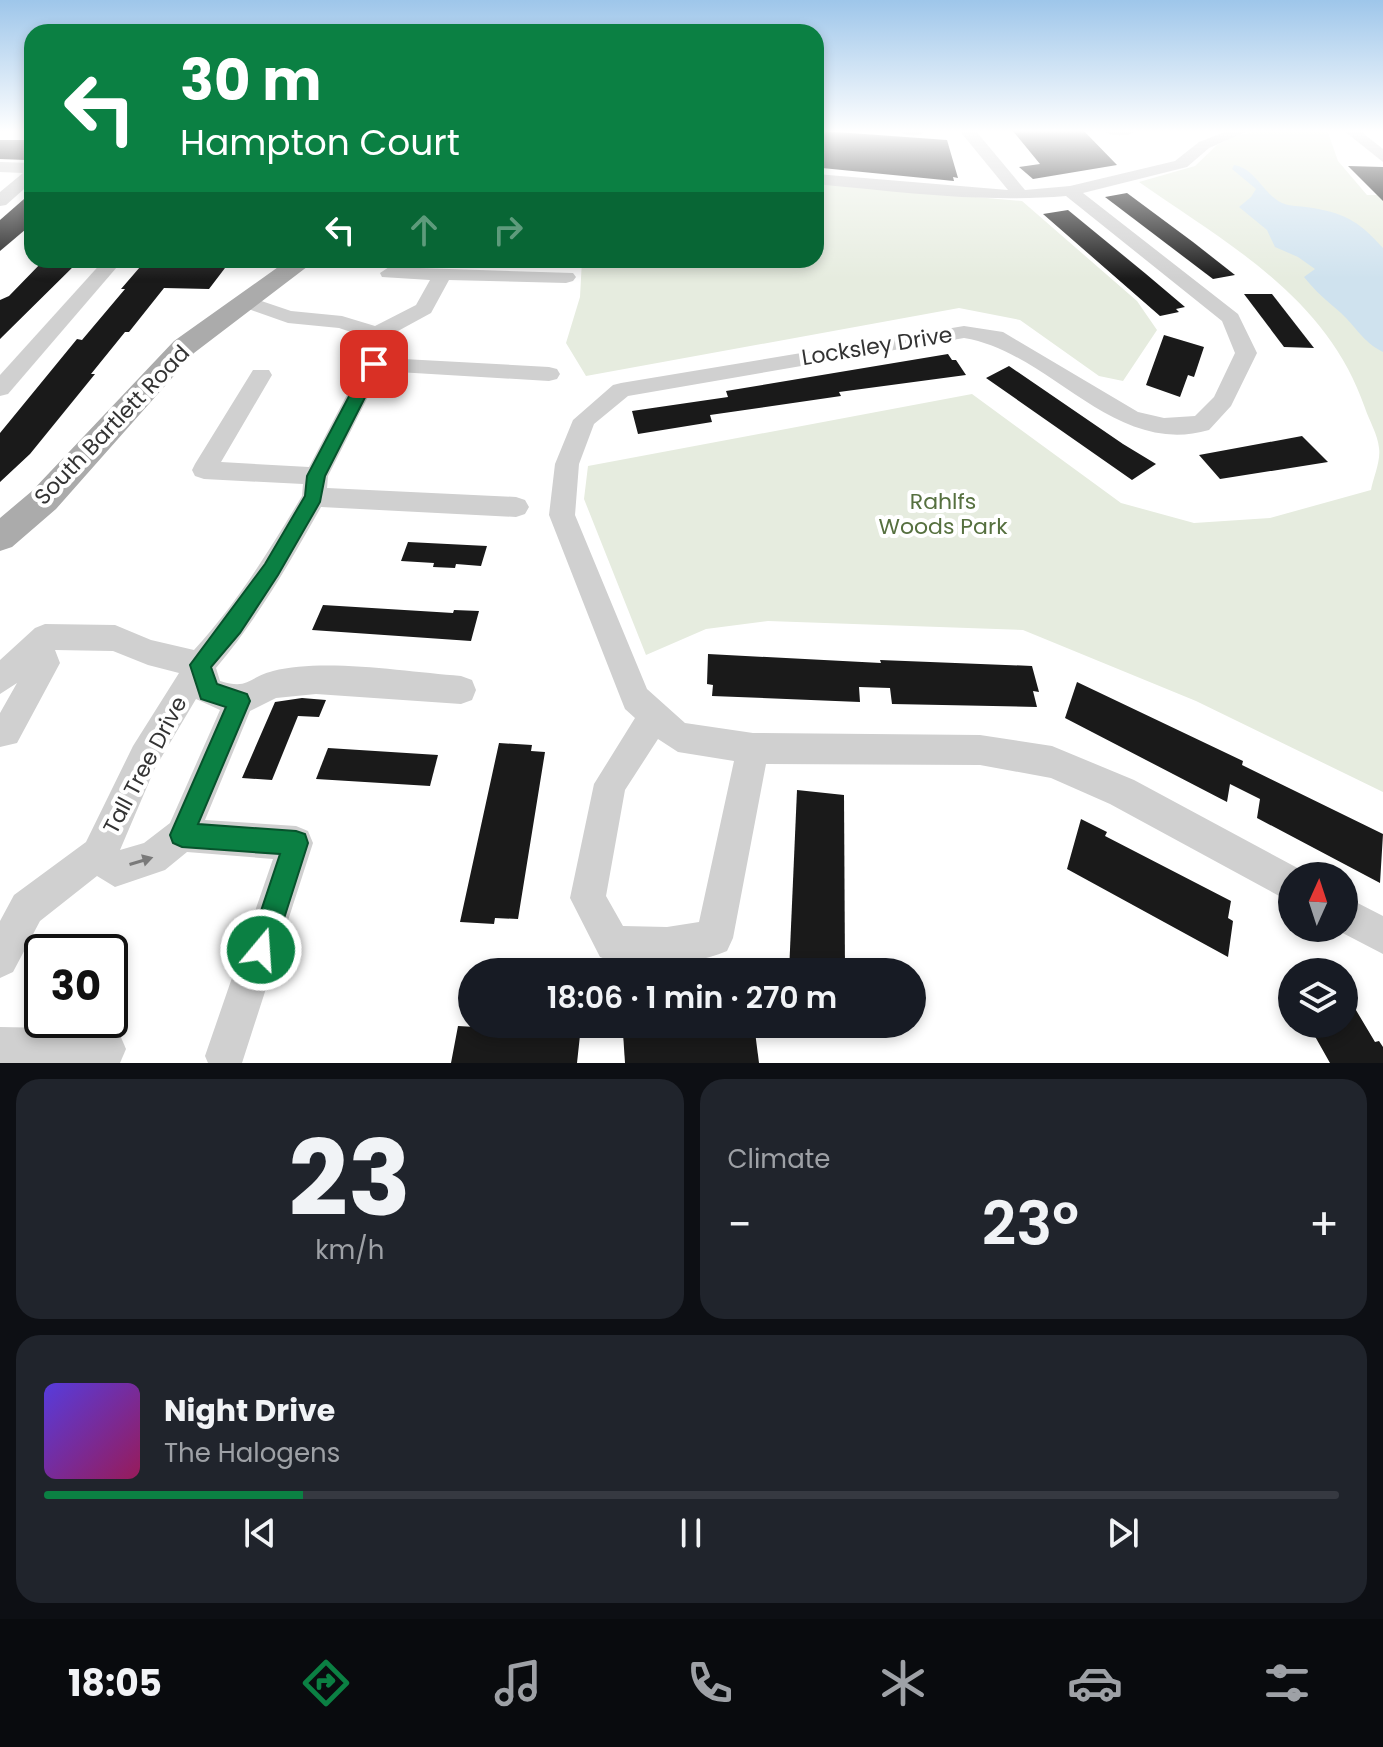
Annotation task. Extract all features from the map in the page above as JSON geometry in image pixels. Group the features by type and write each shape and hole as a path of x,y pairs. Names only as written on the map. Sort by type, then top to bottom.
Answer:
{"main road":[{"name":"South Bartlett Road","path":"0,537 44,500 184,347 247,302 287,268"}],"street":[{"path":"0,201 23,180"},
{"path":"824,180 972,194 1021,195 1070,191 1117,180"},
{"path":"1008,180 1021,195"},
{"name":"Locksley Drive","path":"1070,191 1231,318 1246,353 1223,401 1201,424 1164,426 1131,418 996,337 964,332 621,390 584,420 567,464 562,515 636,699 678,737 753,748 980,750 1052,762 1122,792 1278,877"},
{"path":"0,389 107,268"},
{"path":"389,273 566,277"},
{"path":"247,302 288,317 342,322 377,334 424,309 442,275"},
{"name":"Tall Tree Drive","path":"98,854 144,757 200,665 233,627 272,570 374,364 377,334"},
{"path":"374,364 549,374"},
{"path":"261,375 204,470 315,486 516,507"},
{"path":"0,680 45,637 115,638 148,652 200,665 208,692 239,701 273,685 316,680 461,690"},
{"path":"0,732 6,732 45,663 38,644"},
{"path":"0,959 27,908 98,854 115,869 153,858 182,835 239,701"},
{"path":"655,716 610,784 588,898 613,944 667,946 714,938 753,748"},
{"path":"182,835 296,843 225,1056"},
{"path":"1358,922 1383,936"},
{"path":"0,1047 106,1049"}],"green space":[{"name":"Rahlfs Woods Park","path":"1354,180 1367,195 1383,195 1383,792 1196,701 1023,630 768,621 706,629 646,655 584,499 588,466 972,394 1121,503 1194,523 1270,518 1371,490 1379,458 1377,438 1348,369 1326,335 1301,304 1272,277 1139,182"},
{"path":"824,184 1022,201 1137,301 1157,330 1123,381 1099,376 1020,320 959,308 586,376 566,343 580,297 582,268 824,268"}],"water":[{"path":"1245,180 1257,180 1282,203 1325,210 1344,217 1360,226 1383,248 1383,352 1365,339 1304,277 1315,269 1275,247 1267,230 1239,207 1256,189"}],"building":[{"path":"1362,180 1383,180 1383,201"},
{"path":"1127,193 1235,275 1213,279 1105,197"},
{"path":"24,199 24,231 0,251 0,220"},
{"path":"1068,210 1185,307 1176,309 1179,312 1160,316 1043,214"},
{"path":"36,268 72,268 0,339 0,300 9,296"},
{"path":"139,268 225,268 209,289 164,288 91,374 95,374 30,454 0,482 0,433 77,339 82,340 125,289 121,289"},
{"path":"1244,294 1272,294 1314,348 1284,347"},
{"path":"1164,335 1204,347 1194,377 1188,375 1180,397 1146,385"},
{"path":"948,354 966,375 839,392 841,396 710,415 712,422 638,434 632,411 728,397 726,391"},
{"path":"1009,366 1156,464 1132,480 986,378"},
{"path":"1302,436 1328,462 1220,479 1199,455"},
{"path":"408,542 487,546 481,566 456,564 455,568 433,567 434,563 401,561"},
{"path":"323,605 453,613 454,610 479,611 471,641 312,630"},
{"path":"708,654 881,663 880,660 1032,666 1039,692 1033,691 1037,707 892,704 890,688 859,687 860,702 712,696 713,685 707,684"},
{"path":"1077,682 1243,761 1242,765 1383,834 1380,883 1358,871 1358,862 1340,862 1257,818 1260,799 1230,784 1227,802 1065,718"},
{"path":"302,698 326,700 319,717 298,716 272,780 242,778 275,702"},
{"path":"499,743 532,745 531,751 545,752 518,919 495,918 494,924 460,922"},
{"path":"328,748 438,755 430,786 316,779"},
{"path":"797,790 844,795 845,958 790,958"},
{"path":"1081,819 1107,832 1105,836 1231,901 1228,918 1233,921 1228,957 1067,869"},
{"path":"1358,1013 1375,1042 1379,1041 1383,1047 1383,1063 1330,1063 1316,1038 1358,1038"},
{"path":"458,1026 458,1038 580,1038 577,1063 451,1063"},
{"path":"623,1038 756,1038 759,1063 625,1063"}],"route":[{"path":"261,950 296,843 182,835 239,701 208,692 200,665 233,627 272,570 314,497 316,476 374,364"}]}
